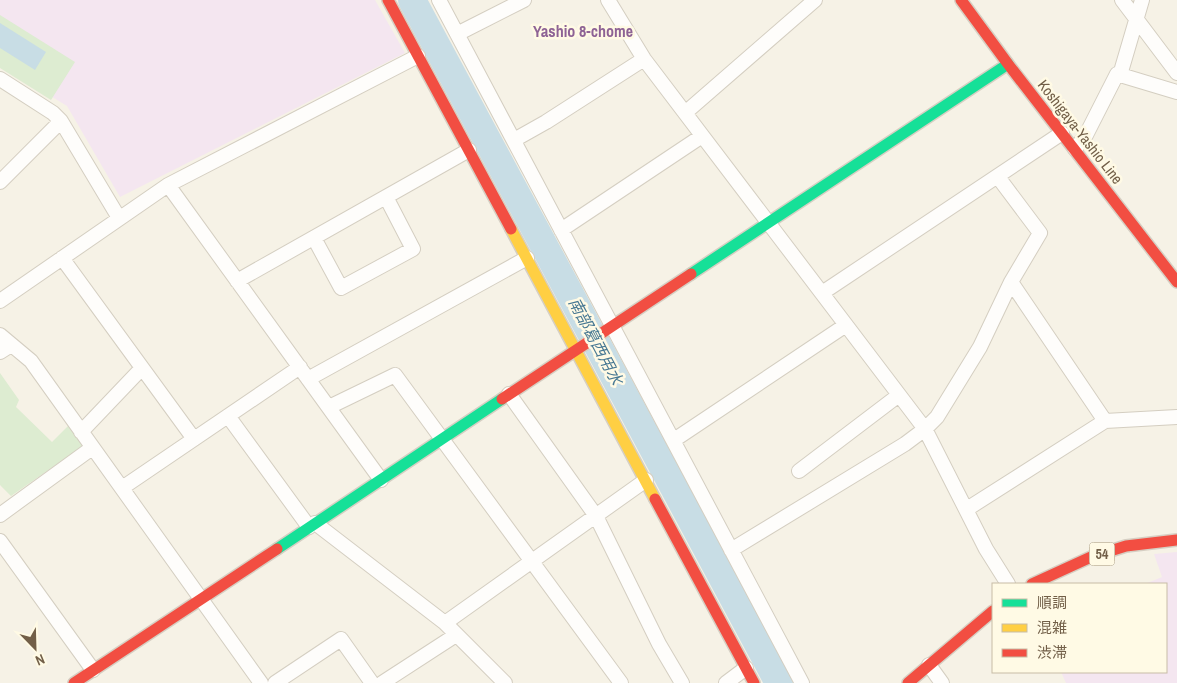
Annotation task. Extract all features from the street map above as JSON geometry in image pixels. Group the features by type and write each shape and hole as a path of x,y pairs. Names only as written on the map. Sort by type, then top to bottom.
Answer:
{"street":[{"path":"388,0 754,683"},
{"path":"439,0 802,683"},
{"path":"457,34 524,0"},
{"path":"608,0 644,59 925,430 986,549 1007,583"},
{"path":"685,113 815,0"},
{"name":"Koshigaya-Yashio Line","path":"961,0 1008,64 1177,282"},
{"path":"1122,0 1138,18 1177,73"},
{"path":"1120,75 1142,0"},
{"path":"0,301 168,185 418,56"},
{"path":"514,140 546,122 644,59"},
{"path":"74,683 1008,64"},
{"path":"1075,149 1086,135 1117,74 1177,92"},
{"path":"0,79 53,113 61,121 120,218"},
{"path":"0,182 61,121"},
{"path":"822,293 1062,133"},
{"path":"561,230 702,136"},
{"path":"237,281 469,150"},
{"path":"731,550 906,444 925,430 936,417 980,347 1011,282 1040,233 998,177"},
{"path":"168,185 381,480"},
{"path":"314,238 341,288 413,249 386,197"},
{"path":"62,258 194,439"},
{"path":"122,488 228,416 304,373 526,258"},
{"path":"1011,282 1105,421"},
{"path":"674,440 846,325"},
{"path":"0,335 5,349 31,361 202,598 260,683"},
{"path":"82,432 142,368"},
{"path":"329,407 395,375 621,683"},
{"path":"510,394 596,516 659,644 682,683"},
{"path":"799,471 899,395"},
{"path":"228,416 312,525 445,623 505,683"},
{"path":"967,509 1105,421 1177,417"},
{"path":"0,515 92,448"},
{"path":"445,623 646,480"},
{"name":"54","path":"1034,583 1100,554 1126,546 1177,540"},
{"path":"0,541 93,670"},
{"path":"908,683 992,612"},
{"path":"382,683 456,635"},
{"path":"275,683 341,639 372,683"},
{"path":"929,665 942,683"},
{"path":"726,683 746,668"}],"shaded area":[{"path":"0,0 375,0 405,53 120,197 67,106 0,65"},
{"path":"1177,552 1177,683 1066,683 1061,673 1167,673 1167,583 1147,583 1162,577 1154,554"}],"green space":[{"path":"0,15 75,62 51,100 0,68"},
{"path":"0,373 19,400 16,407 52,442 69,425 83,446 11,496 0,485"}],"water":[{"path":"0,23 46,52 35,70 0,48"}],"waterway":[{"name":"南部葛西用水","path":"412,0 779,683"}],"traffic: fast":[{"path":"691,274 1008,64"},
{"path":"277,549 502,399"}],"traffic: slow":[{"path":"511,229 655,499"}],"traffic: jam":[{"path":"388,0 511,229"},
{"path":"961,0 1008,64 1177,282"},
{"path":"502,399 691,274"},
{"path":"655,499 754,683"},
{"path":"1034,583 1091,557 1126,546 1177,540"},
{"path":"74,683 277,549"},
{"path":"908,683 992,612"}],"district":[{"name":"Yashio 8-chome","path":"583,31"}]}
